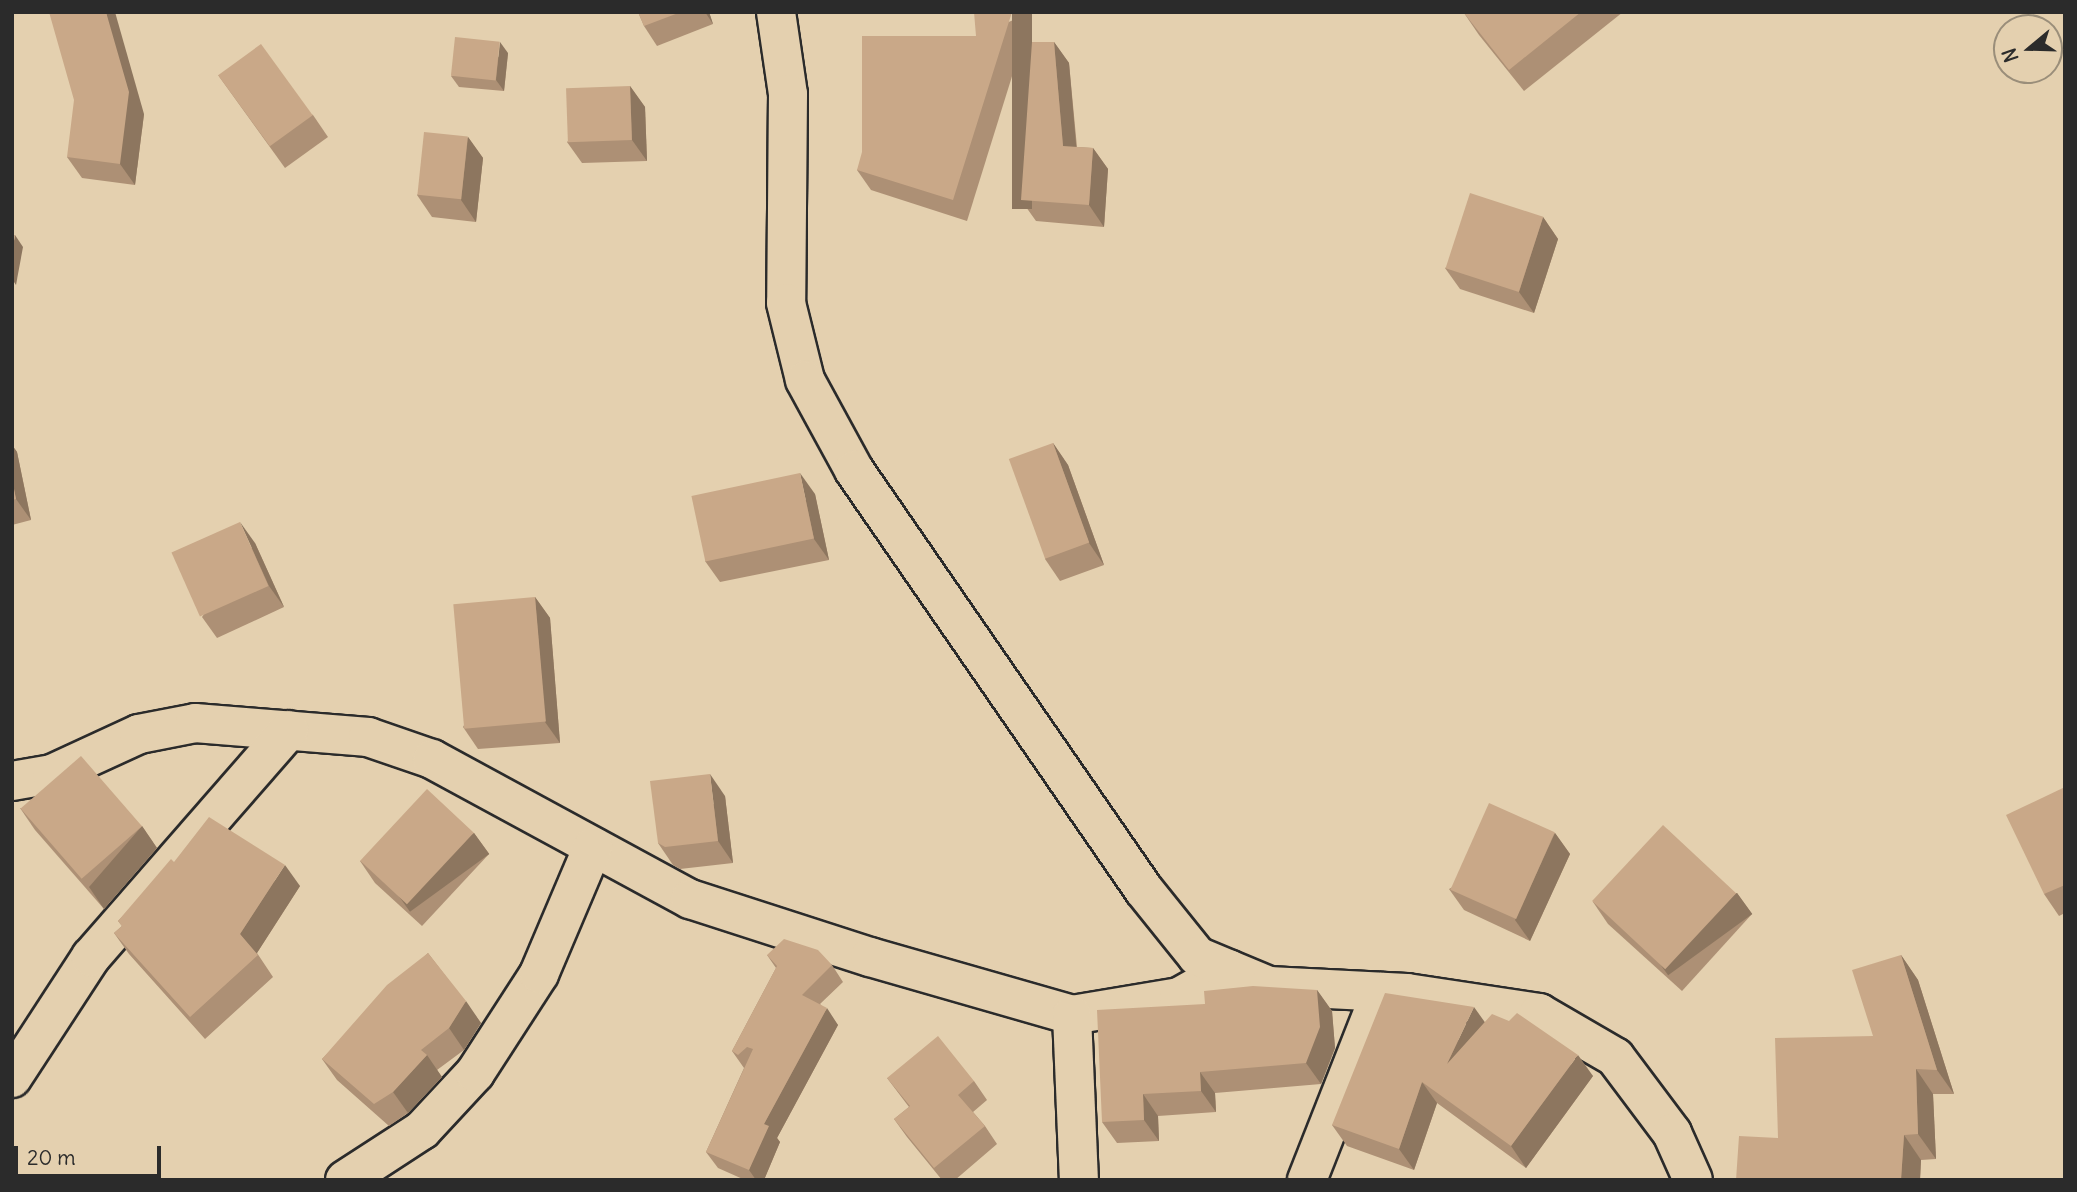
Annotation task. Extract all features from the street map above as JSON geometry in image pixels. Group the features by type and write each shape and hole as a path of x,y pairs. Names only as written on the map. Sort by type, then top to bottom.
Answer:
{"street":[{"path":"776,12 788,94 786,303 805,380 854,470 1144,890 1197,956 1269,986 1381,992 1539,1013 1615,1057 1672,1133 1693,1180"},
{"path":"12,781 52,774 139,734 195,723 368,737 432,759 690,899 870,957 1072,1015 1179,997 1229,969"},
{"path":"12,1078 91,957 289,730"},
{"path":"345,1180 422,1130 475,1073 538,974 593,847"},
{"path":"1307,1180 1381,992"},
{"path":"1072,1015 1079,1180"}],"building":[{"path":"49,12 106,12 129,92 120,164 67,157 74,100"},
{"path":"638,12 681,12 644,26"},
{"path":"974,12 1012,12 953,200 857,170 862,152 862,36 976,36"},
{"path":"1465,12 1581,12 1509,70"},
{"path":"455,37 500,42 496,80 451,76"},
{"path":"1032,42 1054,42 1063,146 1093,148 1089,205 1021,200"},
{"path":"261,44 313,115 270,146 218,75"},
{"path":"630,86 632,140 568,142 566,88"},
{"path":"424,132 468,137 461,199 417,195"},
{"path":"1470,193 1543,217 1519,292 1446,268"},
{"path":"1053,443 1089,543 1045,559 1009,459"},
{"path":"800,473 814,539 705,562 691,496"},
{"path":"12,479 16,499 12,500"},
{"path":"240,522 268,586 200,616 171,553"},
{"path":"535,597 546,722 464,729 453,604"},
{"path":"81,756 142,826 82,879 21,808"},
{"path":"710,774 718,841 665,847 658,843 650,781"},
{"path":"2065,787 2065,885 2044,894 2006,815"},
{"path":"427,789 474,833 407,904 360,861"},
{"path":"1489,803 1555,832 1516,919 1450,890"},
{"path":"209,817 285,865 240,934 258,955 190,1017 114,933 122,926 118,921 171,859 174,862"},
{"path":"1663,825 1736,893 1665,969 1592,901"},
{"path":"784,939 818,950 832,965 802,995 827,1008 764,1124 769,1126 749,1170 706,1152 753,1049 747,1047 738,1055 732,1051 777,966 767,955"},
{"path":"428,953 466,1001 449,1028 421,1050 427,1055 393,1092 374,1104 322,1059 387,985"},
{"path":"1901,955 1937,1070 1916,1069 1918,1134 1904,1135 1901,1180 1736,1180 1739,1136 1778,1138 1775,1038 1873,1036 1852,970"},
{"path":"1253,986 1317,990 1320,1027 1306,1063 1200,1072 1201,1091 1143,1094 1144,1120 1102,1122 1097,1010 1205,1004 1204,991"},
{"path":"1385,993 1474,1007 1447,1064 1492,1014 1509,1021 1517,1013 1578,1055 1511,1146 1422,1082 1399,1149 1332,1125"},
{"path":"938,1036 974,1081 958,1095 985,1126 934,1168 894,1119 910,1106 887,1078"}]}
